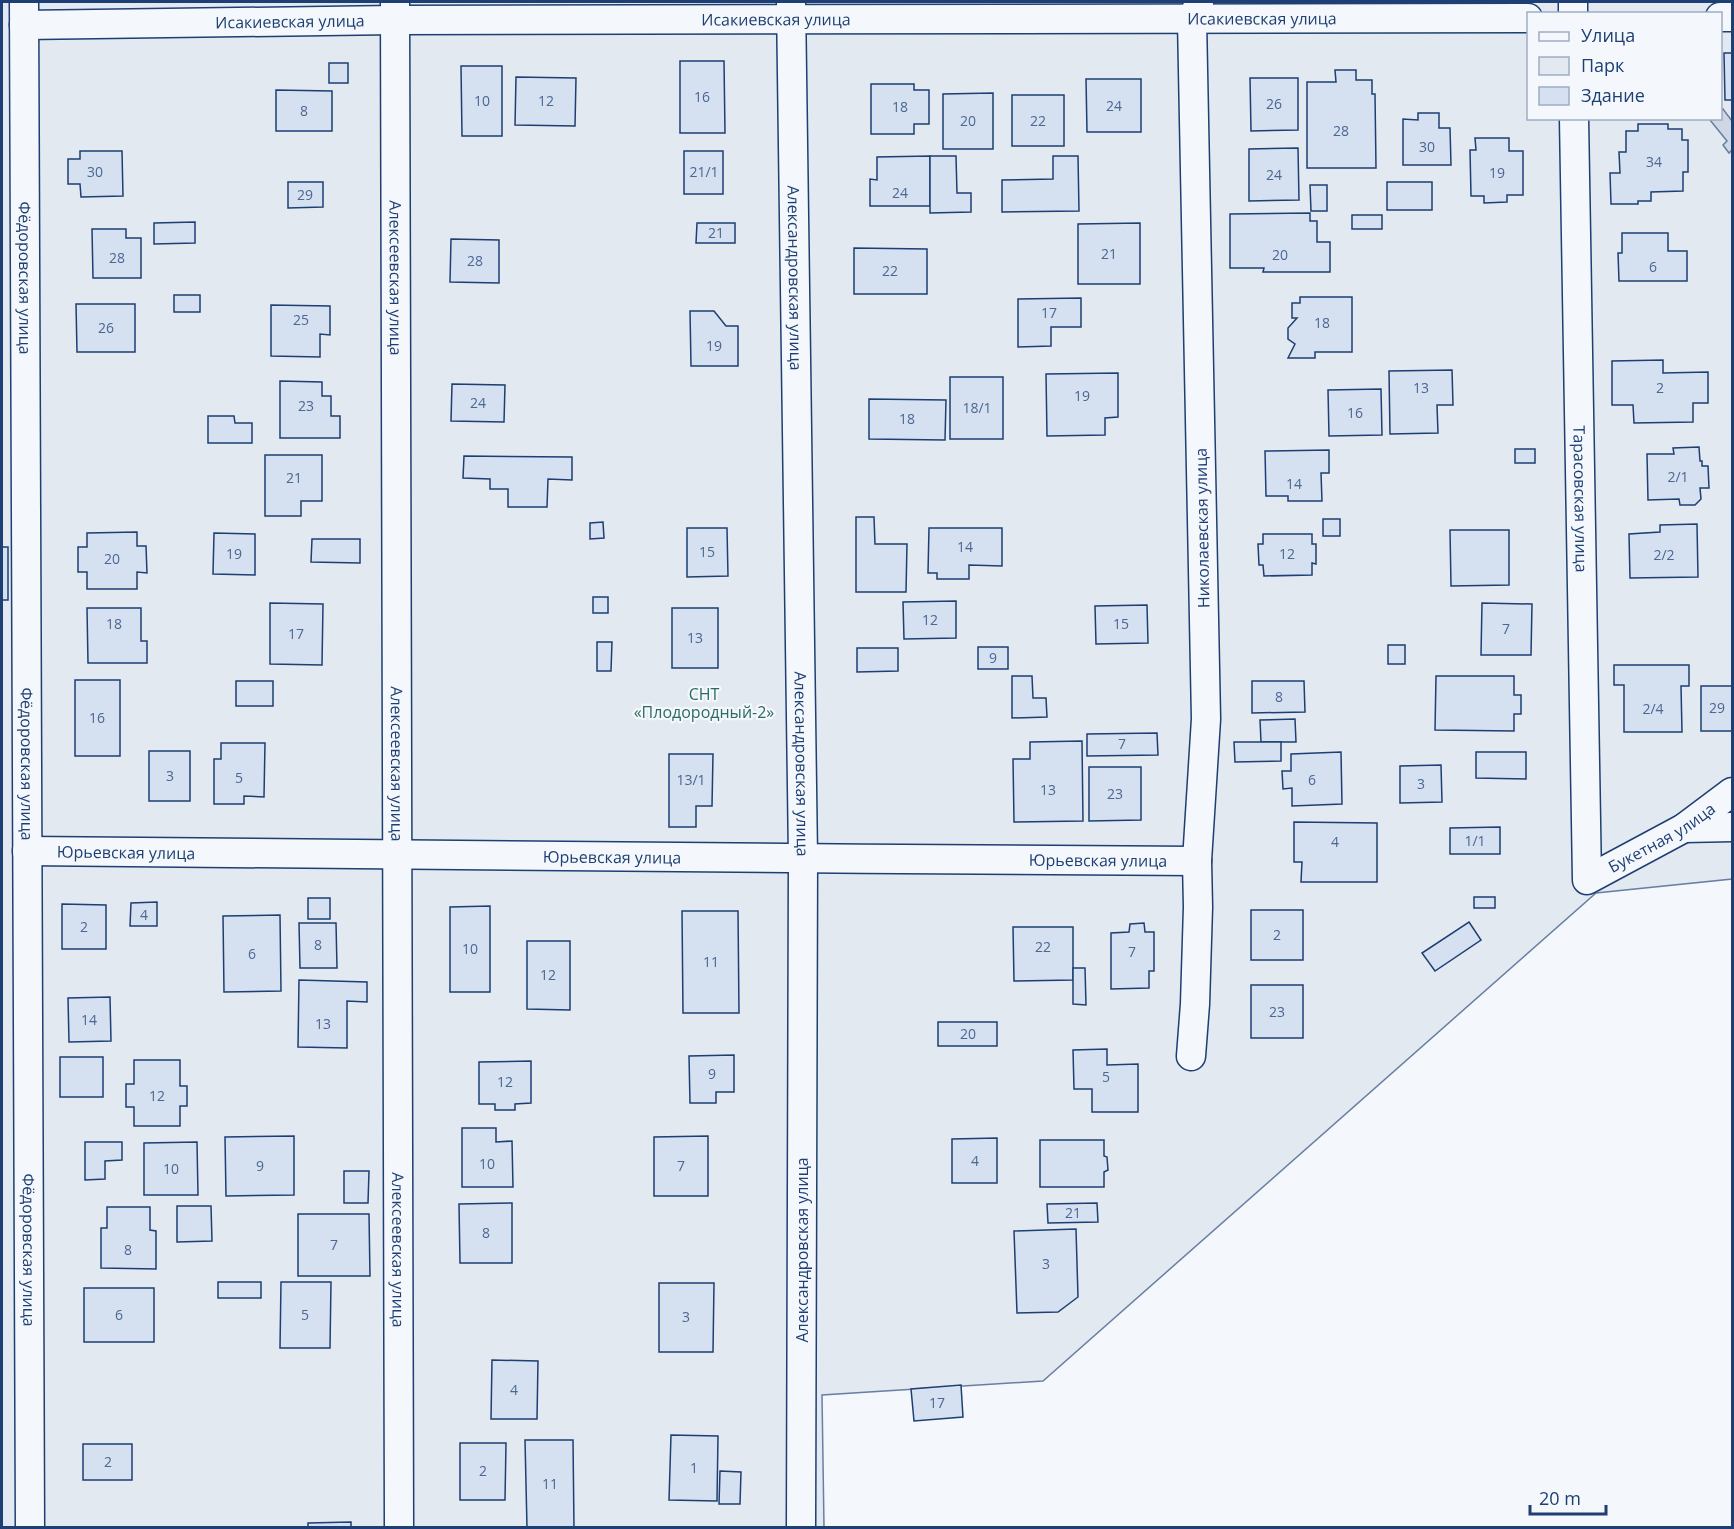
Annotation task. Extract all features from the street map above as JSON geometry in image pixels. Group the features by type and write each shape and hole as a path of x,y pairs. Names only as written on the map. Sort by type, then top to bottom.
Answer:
{"street":[{"name":"Алексеевская улица","path":"395,11 399,1527"},
{"name":"Александровская улица","path":"791,11 803,858 801,1527"},
{"name":"Исакиевская улица","path":"24,13 1196,11 1527,18"},
{"name":"Николаевская улица","path":"1191,1056 1198,908 1197,861 1206,719 1196,11"},
{"name":"Фёдоровская улица","path":"24,13 30,1527"},
{"name":"Тарасовская улица","path":"1574,120 1587,880"},
{"name":"Букетная улица","path":"1587,880 1684,828 1732,792"},
{"path":"1684,828 1732,826"},
{"name":"Юрьевская улица","path":"27,851 397,856 1197,861"}],"green space":[{"name":"СНТ «Плодородный-2»","path":"2,2 1732,2 1732,879 1596,893 1043,1381 822,1395 824,1527 2,1528"}],"shaded area":[{"path":"1722,110 1732,121 1732,150 1729,153 1723,145 1727,141 1710,120 1722,120"}],"building":[{"path":"1724,53 1732,53 1732,100 1725,100"},
{"path":"680,61 724,61 725,133 680,133"},
{"path":"329,63 348,63 348,83 329,83"},
{"path":"461,66 502,66 502,136 462,136"},
{"path":"1335,70 1356,70 1356,80 1372,80 1372,94 1375,94 1376,168 1307,168 1307,82 1336,82"},
{"path":"516,77 576,78 575,126 515,125"},
{"path":"1250,78 1298,78 1298,130 1251,131"},
{"path":"1086,79 1141,79 1141,132 1087,132"},
{"path":"871,84 914,84 914,90 929,90 929,124 914,124 914,134 871,134"},
{"path":"276,90 332,91 332,131 276,131"},
{"path":"993,93 993,149 943,149 943,94"},
{"path":"1012,95 1064,95 1064,146 1012,146"},
{"path":"1418,113 1439,113 1439,128 1450,128 1451,165 1403,165 1403,119 1418,120"},
{"path":"1638,124 1668,124 1668,129 1682,129 1682,140 1688,140 1688,172 1683,172 1683,191 1651,192 1651,201 1638,201 1638,204 1611,204 1610,173 1620,173 1619,152 1626,152 1626,131 1638,131"},
{"path":"1475,138 1509,138 1509,151 1523,151 1523,195 1507,195 1507,202 1484,203 1484,196 1471,196 1470,150 1476,150"},
{"path":"1298,148 1299,200 1249,201 1249,149"},
{"path":"80,151 122,151 123,196 81,197 80,184 68,184 68,159 80,159"},
{"path":"684,151 723,151 723,194 684,194"},
{"path":"930,156 930,206 870,206 870,179 877,180 877,157"},
{"path":"930,156 956,156 957,193 971,193 971,212 930,213"},
{"path":"1053,156 1078,156 1079,211 1002,212 1002,180 1053,179"},
{"path":"288,182 323,182 323,207 288,208"},
{"path":"1387,182 1432,182 1432,210 1387,210"},
{"path":"1310,185 1327,185 1327,211 1311,211"},
{"path":"1310,213 1310,221 1317,221 1317,242 1330,242 1330,272 1263,272 1264,268 1230,268 1230,214"},
{"path":"1352,215 1382,215 1382,229 1352,229"},
{"path":"195,222 195,243 154,244 154,223"},
{"path":"697,223 735,223 735,243 696,243"},
{"path":"1140,223 1140,284 1078,284 1078,224"},
{"path":"92,229 126,229 126,238 141,238 141,278 93,278"},
{"path":"1622,233 1668,233 1668,251 1687,251 1687,281 1619,281 1618,253 1622,253"},
{"path":"451,239 499,240 499,283 450,282"},
{"path":"854,248 927,249 927,294 854,294"},
{"path":"174,295 200,295 200,312 174,312"},
{"path":"1300,297 1352,297 1352,352 1315,352 1315,358 1288,358 1295,344 1288,339 1288,328 1297,318 1292,318 1292,303 1300,303"},
{"path":"1081,298 1081,327 1051,327 1051,346 1018,347 1018,299"},
{"path":"76,304 135,304 135,352 77,352"},
{"path":"271,305 330,306 330,335 320,334 320,357 271,356"},
{"path":"690,311 714,311 726,326 738,326 738,366 691,366"},
{"path":"1663,360 1663,373 1708,372 1708,403 1693,403 1693,422 1634,423 1633,405 1612,405 1612,361"},
{"path":"1452,370 1453,405 1437,405 1438,433 1390,434 1389,371"},
{"path":"1118,373 1118,417 1105,418 1105,435 1047,436 1046,374"},
{"path":"950,377 1003,377 1003,439 950,439"},
{"path":"280,381 322,382 322,396 331,396 331,416 340,416 340,438 280,438"},
{"path":"452,384 505,385 504,422 451,421"},
{"path":"1381,389 1382,435 1329,436 1328,390"},
{"path":"869,399 946,400 945,440 869,439"},
{"path":"208,416 234,416 235,423 252,423 252,443 208,443"},
{"path":"1699,447 1702,466 1708,466 1709,488 1700,488 1701,499 1695,505 1680,505 1679,499 1648,500 1647,454 1674,454 1673,448"},
{"path":"1515,449 1535,449 1535,463 1515,463"},
{"path":"1329,450 1329,473 1321,473 1322,501 1288,501 1288,496 1266,496 1265,451"},
{"path":"265,455 322,455 322,501 301,501 301,516 265,516"},
{"path":"464,456 572,457 572,480 548,479 547,507 508,507 508,489 490,489 490,479 463,478"},
{"path":"856,517 874,517 875,544 907,544 906,592 856,592"},
{"path":"1323,519 1340,519 1340,536 1323,536"},
{"path":"603,522 604,538 590,539 590,523"},
{"path":"1697,524 1698,577 1630,578 1629,534 1660,532 1660,525"},
{"path":"687,528 727,528 728,576 687,577"},
{"path":"929,528 1002,528 1002,566 969,565 969,579 937,579 937,573 928,573"},
{"path":"1450,530 1509,530 1509,585 1451,586"},
{"path":"137,532 137,546 146,546 147,573 137,572 137,589 87,589 87,572 78,572 78,547 87,547 87,533"},
{"path":"214,533 255,534 255,575 213,574"},
{"path":"1263,534 1312,534 1312,544 1316,544 1316,564 1312,563 1312,575 1264,576 1263,565 1259,565 1258,544 1263,544"},
{"path":"312,539 360,539 360,563 311,562"},
{"path":"2,547 8,547 8,600 2,600"},
{"path":"593,597 608,597 608,613 593,613"},
{"path":"956,601 956,638 904,639 903,602"},
{"path":"270,603 323,604 322,665 270,664"},
{"path":"1482,603 1532,604 1531,655 1481,655"},
{"path":"1147,605 1148,643 1096,644 1095,606"},
{"path":"87,608 141,608 141,641 147,641 147,663 88,663"},
{"path":"672,608 718,608 718,668 672,668"},
{"path":"597,642 612,642 611,671 597,671"},
{"path":"1388,645 1405,645 1405,664 1388,664"},
{"path":"978,647 1008,647 1008,669 978,669"},
{"path":"857,648 898,648 898,671 857,672"},
{"path":"1614,665 1689,665 1689,686 1681,686 1682,732 1624,732 1624,685 1614,685"},
{"path":"1012,676 1032,676 1033,698 1046,698 1047,717 1012,718"},
{"path":"1436,676 1514,676 1514,695 1521,695 1521,714 1514,714 1514,731 1435,730"},
{"path":"75,680 120,680 120,756 75,756"},
{"path":"236,681 273,681 273,706 236,706"},
{"path":"1252,681 1304,681 1305,712 1252,713"},
{"path":"1701,686 1732,686 1732,731 1701,731"},
{"path":"1295,719 1296,742 1261,742 1260,720"},
{"path":"1157,733 1158,755 1087,756 1087,734"},
{"path":"1082,741 1083,821 1014,822 1013,759 1030,759 1030,742"},
{"path":"1234,742 1281,742 1281,761 1235,762"},
{"path":"221,743 265,743 264,797 244,796 244,804 214,804 214,759 221,759"},
{"path":"149,751 190,751 190,801 149,801"},
{"path":"1341,752 1342,804 1292,806 1292,788 1283,789 1282,771 1291,771 1291,754"},
{"path":"1476,752 1526,752 1526,779 1476,778"},
{"path":"669,754 713,754 712,806 696,806 696,827 669,827"},
{"path":"1441,765 1442,802 1400,803 1400,766"},
{"path":"1089,767 1141,767 1141,820 1089,821"},
{"path":"1294,822 1377,823 1377,882 1301,882 1302,862 1294,862"},
{"path":"1500,827 1500,854 1450,854 1450,828"},
{"path":"1474,897 1495,897 1495,908 1474,908"},
{"path":"308,898 330,898 330,919 308,919"},
{"path":"157,902 157,926 130,926 131,903"},
{"path":"62,904 106,905 106,949 62,949"},
{"path":"490,906 490,992 450,992 450,907"},
{"path":"1251,910 1303,910 1303,960 1251,960"},
{"path":"682,911 738,911 739,1013 683,1013"},
{"path":"280,915 281,991 224,992 223,916"},
{"path":"1469,922 1481,940 1435,971 1422,953"},
{"path":"299,923 336,923 337,968 300,968"},
{"path":"1144,923 1145,932 1154,932 1154,971 1149,971 1149,988 1111,989 1111,933 1129,932 1130,924"},
{"path":"1013,927 1073,927 1073,980 1014,981"},
{"path":"527,941 570,941 570,1010 527,1009"},
{"path":"1073,968 1085,968 1086,1005 1073,1004"},
{"path":"299,980 367,982 367,1002 347,1001 347,1048 298,1047"},
{"path":"1251,985 1303,985 1303,1038 1251,1038"},
{"path":"110,997 111,1041 69,1042 68,998"},
{"path":"938,1022 997,1022 997,1046 938,1046"},
{"path":"1107,1049 1107,1065 1138,1064 1138,1112 1092,1112 1092,1089 1074,1089 1073,1050"},
{"path":"734,1055 734,1092 716,1092 716,1103 690,1103 689,1056"},
{"path":"60,1057 103,1057 103,1097 60,1097"},
{"path":"134,1060 180,1060 180,1086 187,1086 187,1106 180,1106 180,1126 134,1126 134,1107 126,1107 126,1084 134,1084"},
{"path":"531,1061 531,1103 515,1104 515,1110 495,1110 495,1104 479,1104 479,1062"},
{"path":"462,1128 496,1128 496,1142 512,1141 513,1187 462,1187"},
{"path":"294,1136 294,1195 226,1196 225,1137"},
{"path":"708,1136 708,1196 654,1196 654,1137"},
{"path":"997,1138 997,1183 952,1183 952,1139"},
{"path":"1040,1140 1104,1140 1104,1156 1107,1157 1108,1170 1104,1172 1104,1187 1040,1187"},
{"path":"85,1142 122,1142 122,1160 105,1161 105,1179 85,1180"},
{"path":"197,1142 198,1195 144,1195 144,1143"},
{"path":"344,1171 369,1171 368,1203 344,1203"},
{"path":"512,1203 512,1263 460,1263 459,1204"},
{"path":"1097,1203 1098,1222 1048,1223 1047,1204"},
{"path":"177,1206 211,1206 212,1241 177,1242"},
{"path":"107,1207 150,1207 150,1230 156,1231 156,1269 101,1268 101,1228 107,1228"},
{"path":"298,1214 369,1214 370,1276 298,1276"},
{"path":"1076,1229 1078,1297 1058,1312 1017,1313 1014,1231"},
{"path":"218,1282 261,1282 261,1298 218,1298"},
{"path":"281,1282 331,1282 330,1348 280,1348"},
{"path":"659,1283 714,1283 713,1352 659,1352"},
{"path":"84,1288 154,1288 154,1342 84,1342"},
{"path":"492,1360 538,1361 537,1419 491,1419"},
{"path":"961,1385 963,1417 914,1421 911,1389"},
{"path":"671,1435 718,1436 717,1501 669,1500"},
{"path":"525,1440 573,1440 574,1528 527,1528"},
{"path":"460,1443 506,1443 505,1500 460,1500"},
{"path":"83,1444 132,1444 132,1480 83,1480"},
{"path":"720,1471 741,1472 740,1504 719,1504"},
{"path":"351,1522 351,1528 308,1528 308,1523"}]}
